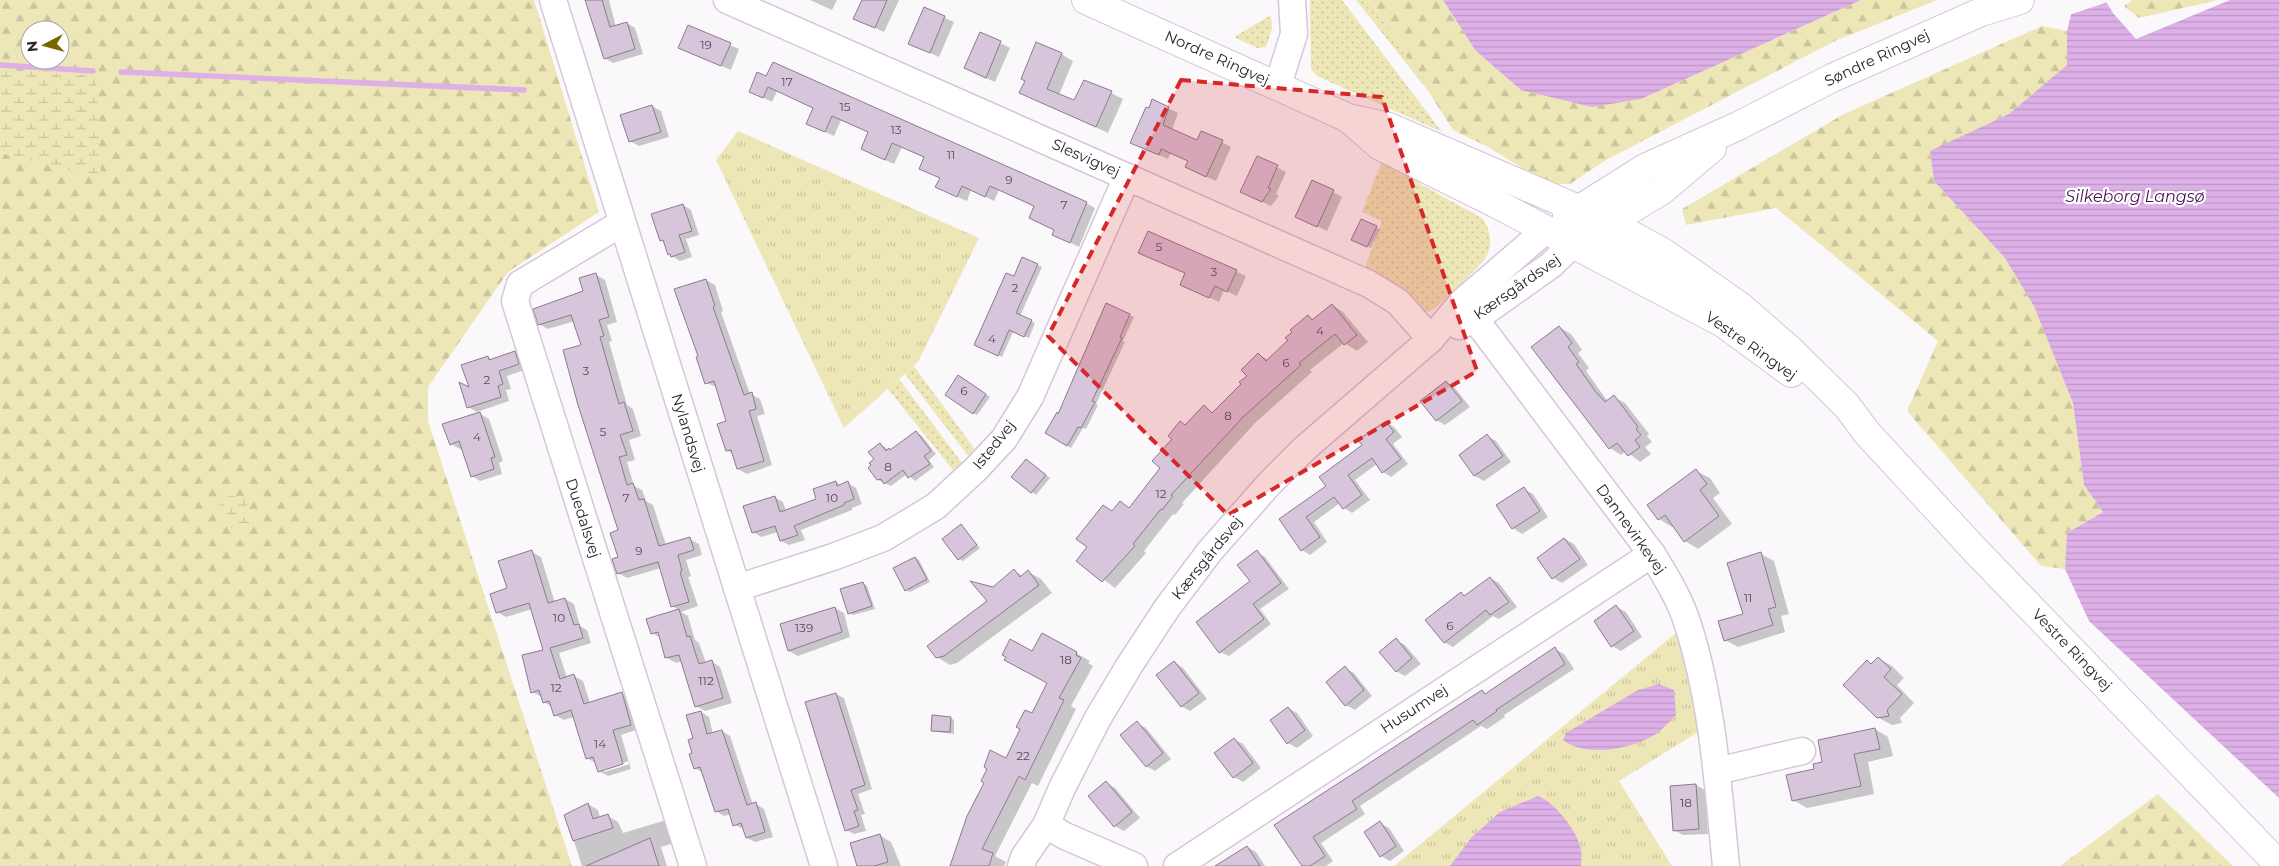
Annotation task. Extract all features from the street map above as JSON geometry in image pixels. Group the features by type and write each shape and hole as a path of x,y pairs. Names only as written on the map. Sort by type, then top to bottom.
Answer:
{"main road":[{"name":"Nordre Ringvej","path":"1086,0 1348,118 1389,127 1577,227"},
{"name":"Søndre Ringvej","path":"1577,227 1661,191 1738,126 1832,78 1906,44 1981,12 2020,0"},
{"name":"Nordre Ringvej","path":"1348,118 1380,146 1577,227"},
{"name":"Vestre Ringvej","path":"1577,227 1664,253 1741,307 1789,349 1847,406 1867,432 1975,550 2279,866"},
{"name":"Vestre Ringvej","path":"1577,227 1723,323 1781,364 1838,413 1867,432"}],"street":[{"name":"Nylandsvej","path":"553,0 824,866"},
{"name":"Slesvigvej","path":"726,0 1369,284 1398,302 1430,339"},
{"path":"1278,86 1294,34 1292,0"},
{"name":"Istedvej","path":"737,588 833,557 883,538 936,506 976,469 1004,439 1030,397 1127,177"},
{"name":"Duedalsvej","path":"622,223 520,284 514,301 693,866"},
{"name":"Kærsgårdsvej","path":"1430,339 1475,319 1551,265 1577,227"},
{"name":"Kærsgårdsvej","path":"1021,866 1024,857 1046,825 1081,750 1125,674 1167,608 1210,551 1269,484 1304,449 1430,339 1462,302 1577,227"},
{"name":"Dannevirkevej","path":"1475,319 1652,554 1674,591 1688,625 1711,724 1726,866"},
{"name":"Husumvej","path":"1177,866 1652,554"},
{"path":"1717,771 1802,751"},
{"path":"1046,825 1065,836 1134,866"},
{"name":"Kærsgårdsvej","path":"1038,866 1046,825"}],"highlighted area":[{"path":"1181,80 1382,97 1477,371 1228,515 1048,336"}],"green space":[{"path":"0,0 534,0 599,212 508,272 428,387 428,421 572,866 0,866"},
{"path":"1310,0 1342,0 1442,132 1317,76 1311,69"},
{"path":"1356,0 1370,0 1429,92"},
{"path":"1370,0 1443,0 1475,50 1641,99 1861,0 1937,0 1835,41 1606,160 1570,184 1554,184 1535,176 1488,147 1453,130"},
{"path":"2132,0 2218,0 2139,18 2124,6"},
{"path":"1271,15 1272,29 1266,47 1257,48 1234,37"},
{"path":"2042,26 2067,31 2067,65 2009,114 1930,152 1934,181 2005,258 2035,306 2073,403 2084,485 2103,512 2067,533 2065,569 2041,566 1907,411 1938,341 1776,208 1686,225 1682,209 1844,114"},
{"path":"0,70 96,75 101,178 0,153"},
{"path":"738,131 979,238 918,362 844,428 716,160"},
{"path":"1382,161 1405,170 1422,185 1482,218 1489,231 1490,246 1484,260 1438,306 1429,312 1420,310 1364,270 1382,221 1362,212"},
{"path":"914,366 974,448 969,457 905,374"},
{"path":"899,379 962,463 953,470 888,389"},
{"path":"228,496 242,496 249,508 250,523 234,530 214,511"},
{"path":"1677,632 1700,731 1619,781 1672,866 1394,866"},
{"path":"2158,794 2233,866 2060,866"}],"water":[{"path":"1443,0 1861,0 1641,99 1592,107 1521,90 1475,50"},
{"name":"Silkeborg Langsø","path":"2066,0 2105,0 2113,13 2136,39 2230,0 2279,0 2279,798 2089,621 2065,569 2067,533 2103,512 2084,485 2073,403 2034,306 2005,258 1934,181 1930,151 2009,114 2067,65 2067,31 2071,15"},
{"path":"1659,684 1674,690 1676,715 1656,734 1635,744 1596,750 1573,746 1563,740 1566,733 1638,690"},
{"path":"1538,796 1551,804 1571,827 1581,850 1581,866 1450,866 1471,838 1500,812"}],"pier":[{"path":"2064,0 2108,0 2108,2 2069,15"}],"building":[{"path":"585,0 602,0 610,27 627,22 635,49 604,59"},
{"path":"862,0 887,0 875,28 853,19"},
{"path":"924,7 945,16 930,53 908,44"},
{"path":"688,25 731,43 721,66 678,48"},
{"path":"980,32 1001,41 986,78 964,68"},
{"path":"1036,42 1062,53 1047,89 1074,100 1084,80 1112,91 1096,127 1019,93 1025,81 1021,79"},
{"path":"773,62 1087,202 1070,243 1052,235 1054,230 1029,218 1034,206 990,186 985,197 962,186 957,197 935,187 940,178 919,169 924,157 892,143 885,160 861,149 868,132 832,116 825,132 806,124 813,108 768,87 763,98 749,92 757,72 766,76"},
{"path":"1152,99 1169,107 1163,125 1197,140 1201,131 1223,140 1206,177 1185,167 1188,161 1161,149 1159,155 1130,143 1146,107 1149,108"},
{"path":"652,105 661,132 629,142 620,115"},
{"path":"1257,156 1278,165 1268,188 1271,189 1262,202 1240,192"},
{"path":"1312,180 1334,190 1317,227 1295,217"},
{"path":"683,204 692,231 679,235 685,252 671,257 670,254 668,255 663,240 660,241 651,214"},
{"path":"1361,219 1377,226 1367,247 1351,240"},
{"path":"1148,231 1237,270 1227,292 1215,286 1209,298 1180,285 1185,273 1138,253"},
{"path":"1022,257 1038,264 1016,313 1032,320 1024,337 1009,330 998,356 974,345 1006,273 1014,276"},
{"path":"596,273 609,317 599,320 604,336 600,337 619,404 624,402 633,431 620,435 627,455 619,457 627,485 633,483 639,500 644,499 659,546 690,537 694,550 678,555 682,571 680,572 689,602 671,607 658,562 617,574 612,559 618,557 610,533 618,530 578,405 563,350 581,345 571,315 538,325 533,309 583,291 579,278"},
{"path":"706,279 715,306 713,307 744,395 752,392 756,409 749,411 764,461 737,469 731,450 726,451 717,424 726,421 714,381 705,384 696,357 698,356 674,289"},
{"path":"1106,303 1130,314 1120,337 1122,338 1092,401 1095,402 1081,428 1078,427 1067,446 1045,433 1057,412 1058,414"},
{"path":"1332,304 1357,335 1344,345 1335,334 1299,363 1301,365 1243,417 1171,495 1173,496 1133,544 1135,546 1102,582 1076,561 1087,547 1076,539 1103,505 1112,511 1120,501 1129,508 1160,468 1152,461 1172,439 1168,436 1180,421 1185,425 1204,405 1212,413 1241,384 1239,382 1247,376 1241,370 1258,353 1266,361 1288,340 1285,338 1292,332 1290,330 1308,315 1312,320"},
{"path":"1559,326 1572,343 1568,347 1579,362 1576,364 1595,391 1605,402 1614,395 1638,427 1636,429 1641,435 1635,440 1640,447 1628,456 1617,443 1609,449 1531,347"},
{"path":"515,351 519,364 499,371 503,384 498,386 501,397 467,408 459,382 469,387 461,365 488,356 489,360"},
{"path":"958,375 986,394 973,414 945,395"},
{"path":"1446,381 1462,401 1436,421 1420,401"},
{"path":"480,412 495,457 491,458 494,469 471,477 459,441 450,445 442,424"},
{"path":"1386,421 1394,432 1386,439 1401,459 1382,473 1372,458 1348,475 1362,495 1343,509 1334,497 1306,517 1320,537 1301,551 1279,519 1326,486 1319,477 1362,445 1358,440"},
{"path":"916,431 931,451 924,456 930,464 908,478 903,470 884,484 881,479 877,480 868,468 871,465 869,463 874,459 868,452 880,443 886,451 889,448 890,450"},
{"path":"1487,434 1503,456 1474,476 1459,455"},
{"path":"1026,459 1046,475 1031,493 1011,477"},
{"path":"1696,469 1707,484 1700,490 1719,516 1684,542 1665,515 1658,520 1647,505"},
{"path":"836,481 837,486 848,481 854,499 794,526 798,535 780,541 775,526 752,533 743,506 775,496 780,512 816,499 813,489"},
{"path":"1524,487 1540,511 1512,529 1496,505"},
{"path":"961,524 977,545 958,560 942,539"},
{"path":"1564,538 1580,559 1552,579 1537,558"},
{"path":"532,550 548,603 565,598 574,625 579,624 583,638 550,648 560,679 574,674 584,704 622,692 631,725 613,730 623,764 598,772 593,757 586,759 571,710 554,716 549,701 543,703 539,690 531,693 522,655 543,650 529,603 496,613 490,594 507,588 498,561"},
{"path":"1257,550 1281,583 1253,604 1264,619 1219,653 1196,622 1250,581 1237,565"},
{"path":"1761,552 1776,607 1768,609 1773,625 1724,641 1718,621 1743,614 1727,563"},
{"path":"915,557 927,579 905,591 893,568"},
{"path":"1014,569 1020,577 1028,570 1039,585 944,656 936,658 927,646 987,601 970,581 993,587"},
{"path":"1490,577 1509,602 1490,615 1486,610 1444,643 1425,620 1461,592 1464,596"},
{"path":"863,582 872,606 848,614 840,589"},
{"path":"1616,605 1634,631 1611,647 1594,621"},
{"path":"835,607 842,632 788,651 780,624"},
{"path":"679,609 687,637 690,636 699,664 712,660 723,698 695,707 679,655 665,658 658,632 651,634 646,619"},
{"path":"1042,633 1077,652 1076,655 1081,658 1059,698 1064,700 1025,780 1019,776 982,849 993,853 989,866 950,866 967,816 984,783 981,781 987,769 984,767 990,750 1006,758 1020,729 1016,727 1025,710 1032,713 1047,683 1004,660 1006,657 1002,655 1010,639 1032,651"},
{"path":"1396,638 1412,658 1396,672 1379,652"},
{"path":"1555,647 1565,664 1496,710 1477,725 1473,720 1352,801 1357,809 1313,837 1325,856 1310,866 1302,866 1274,825 1482,690 1485,694"},
{"path":"1878,657 1891,669 1884,677 1902,694 1887,710 1889,716 1877,718 1843,685 1867,660 1871,664"},
{"path":"1174,661 1199,693 1181,707 1156,675"},
{"path":"1345,666 1364,690 1345,706 1326,682"},
{"path":"836,693 865,785 851,790 858,810 854,811 859,826 845,831 805,702"},
{"path":"1288,707 1305,730 1287,744 1270,720"},
{"path":"701,711 707,734 722,730 747,805 756,802 765,832 746,838 741,823 733,826 728,809 715,812 700,767 694,769 689,754 692,753 688,740 693,738 686,715"},
{"path":"932,715 951,717 950,732 931,731"},
{"path":"1137,721 1163,753 1146,767 1120,735"},
{"path":"1875,728 1880,749 1854,754 1861,786 1792,801 1786,775 1814,769 1813,764 1822,762 1818,740"},
{"path":"1234,738 1253,763 1233,778 1214,753"},
{"path":"1106,781 1132,812 1114,827 1088,796"},
{"path":"1696,784 1699,829 1673,831 1670,786"},
{"path":"588,803 593,819 608,814 613,828 573,841 564,815"},
{"path":"1380,821 1396,846 1380,857 1364,832"},
{"path":"880,834 888,862 874,866 857,866 850,843"},
{"path":"650,838 659,866 586,866"},
{"path":"1247,846 1260,866 1215,866"}],"waterway":[{"path":"0,65 93,71"},
{"path":"121,72 524,90"}]}
